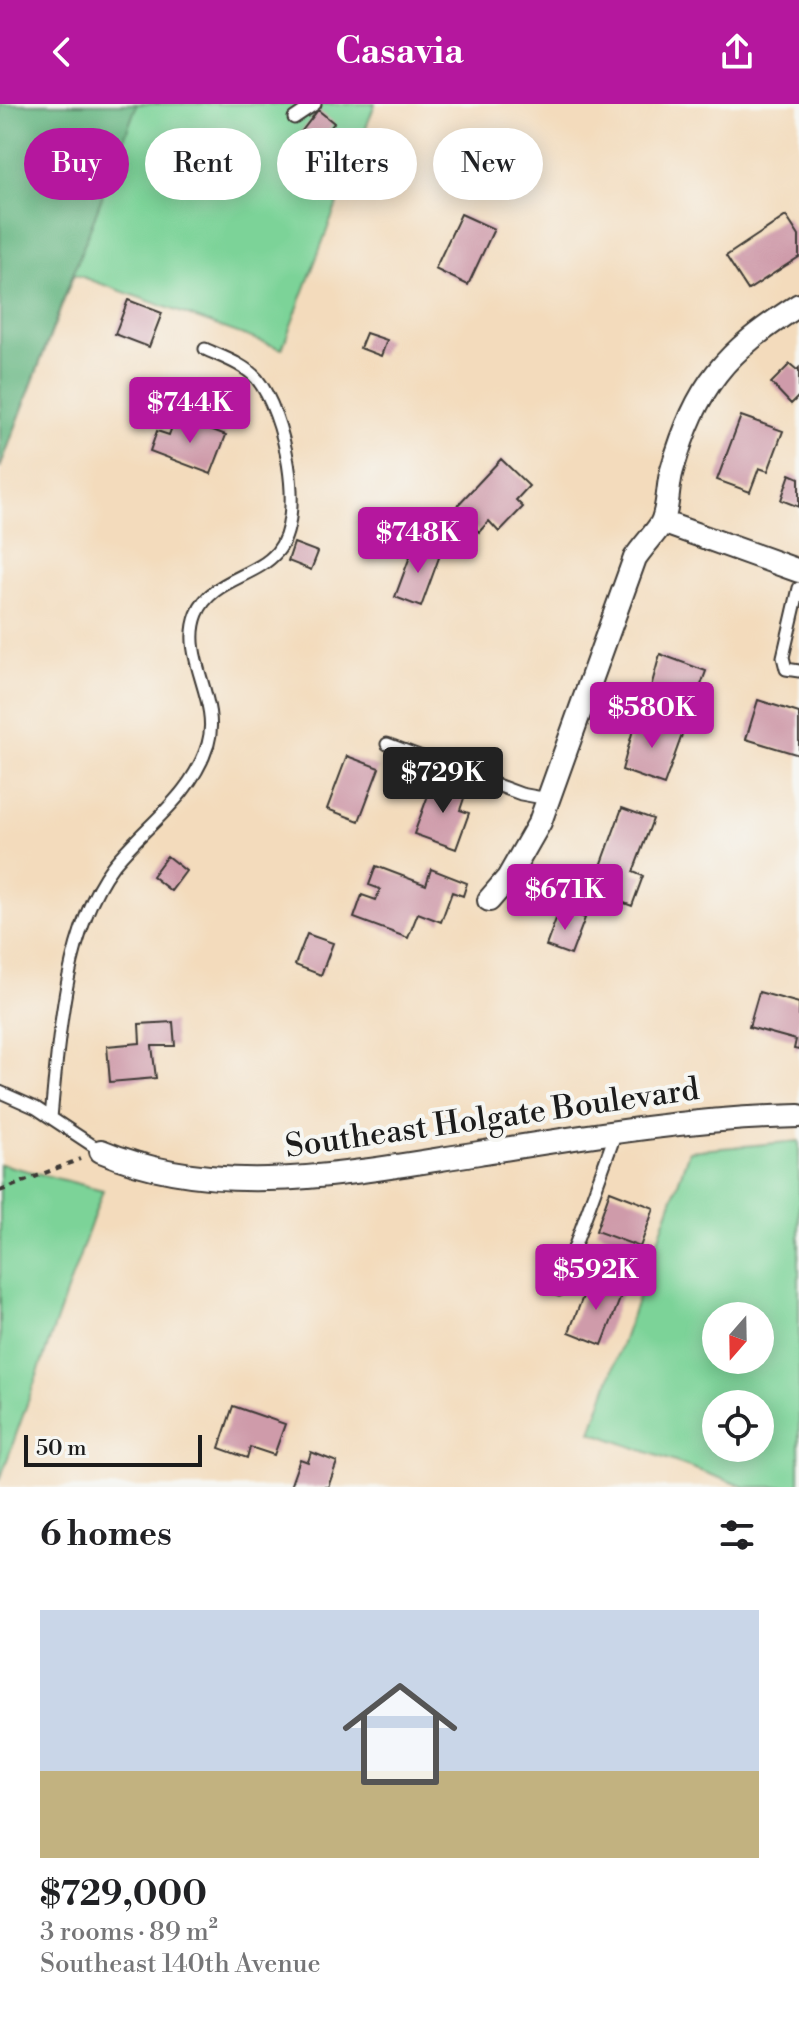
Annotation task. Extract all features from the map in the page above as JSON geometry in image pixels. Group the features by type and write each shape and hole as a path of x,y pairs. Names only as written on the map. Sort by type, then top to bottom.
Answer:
{"street":[{"path":"489,900 523,854 548,799 635,558 662,522 671,472 692,412 720,366 741,344 799,305"},
{"path":"662,522 799,571"},
{"name":"Southeast Holgate Boulevard","path":"101,1151 140,1164 198,1175 288,1180 359,1173 616,1132 728,1119 799,1116"}],"lane":[{"path":"294,118 315,104"},
{"path":"51,1118 59,1043 87,915 112,868 179,795 208,746 211,719 193,639 197,614 215,591 272,558 285,540 291,519 285,453 267,397 248,371 205,349"},
{"path":"799,588 783,657 786,669 799,671"},
{"path":"387,744 521,794 548,799"},
{"path":"0,1092 51,1118 101,1151"},
{"path":"559,1290 616,1132"}],"path":[{"path":"0,1191 101,1151"}],"green space":[{"path":"0,104 375,104 366,128 277,128 277,200 339,200 282,349 74,274 0,468"},
{"path":"0,104 137,104 128,128 24,128 24,200 101,200 0,468"},
{"path":"799,1141 799,1487 745,1487 591,1432 689,1151"},
{"path":"0,1164 103,1190 0,1480"}],"building":[{"path":"318,110 334,123 330,128 304,128"},
{"path":"461,214 494,229 468,285 435,269"},
{"path":"786,216 799,236 799,257 748,290 726,256"},
{"path":"128,300 162,313 149,347 115,334"},
{"path":"366,333 387,340 381,356 360,348"},
{"path":"790,364 797,370 799,368 799,396 791,404 771,383"},
{"path":"176,416 226,435 211,474 150,451 157,431 169,435"},
{"path":"741,416 783,431 768,471 759,468 750,492 717,480"},
{"path":"501,459 529,486 516,500 523,507 499,532 489,521 479,532 454,509"},
{"path":"790,474 799,478 799,507 781,500"},
{"path":"294,543 318,552 311,570 288,561"},
{"path":"415,543 441,552 421,607 395,597"},
{"path":"660,654 706,671 687,724 645,709"},
{"path":"758,700 799,713 799,755 746,739"},
{"path":"637,715 683,732 664,785 622,770"},
{"path":"347,756 379,768 359,821 327,809"},
{"path":"434,779 466,792 460,810 469,813 456,849 414,834"},
{"path":"622,808 653,819 633,872 643,876 632,906 592,891"},
{"path":"167,856 186,871 171,891 152,876"},
{"path":"376,866 426,885 431,869 467,883 463,896 452,892 441,922 418,913 408,938 354,918 362,895 376,900 380,889 369,885"},
{"path":"560,908 585,918 571,955 546,946"},
{"path":"307,934 333,943 321,975 295,965"},
{"path":"759,992 799,1003 799,1050 794,1049 796,1040 749,1027"},
{"path":"173,1022 175,1046 152,1046 156,1078 110,1082 107,1046 140,1043 139,1024"},
{"path":"610,1191 654,1208 640,1247 596,1231"},
{"path":"590,1279 623,1291 602,1345 569,1332"},
{"path":"233,1406 285,1424 274,1455 250,1447 247,1458 219,1448"},
{"path":"311,1452 337,1462 328,1487 290,1487 300,1459 308,1462"}]}
